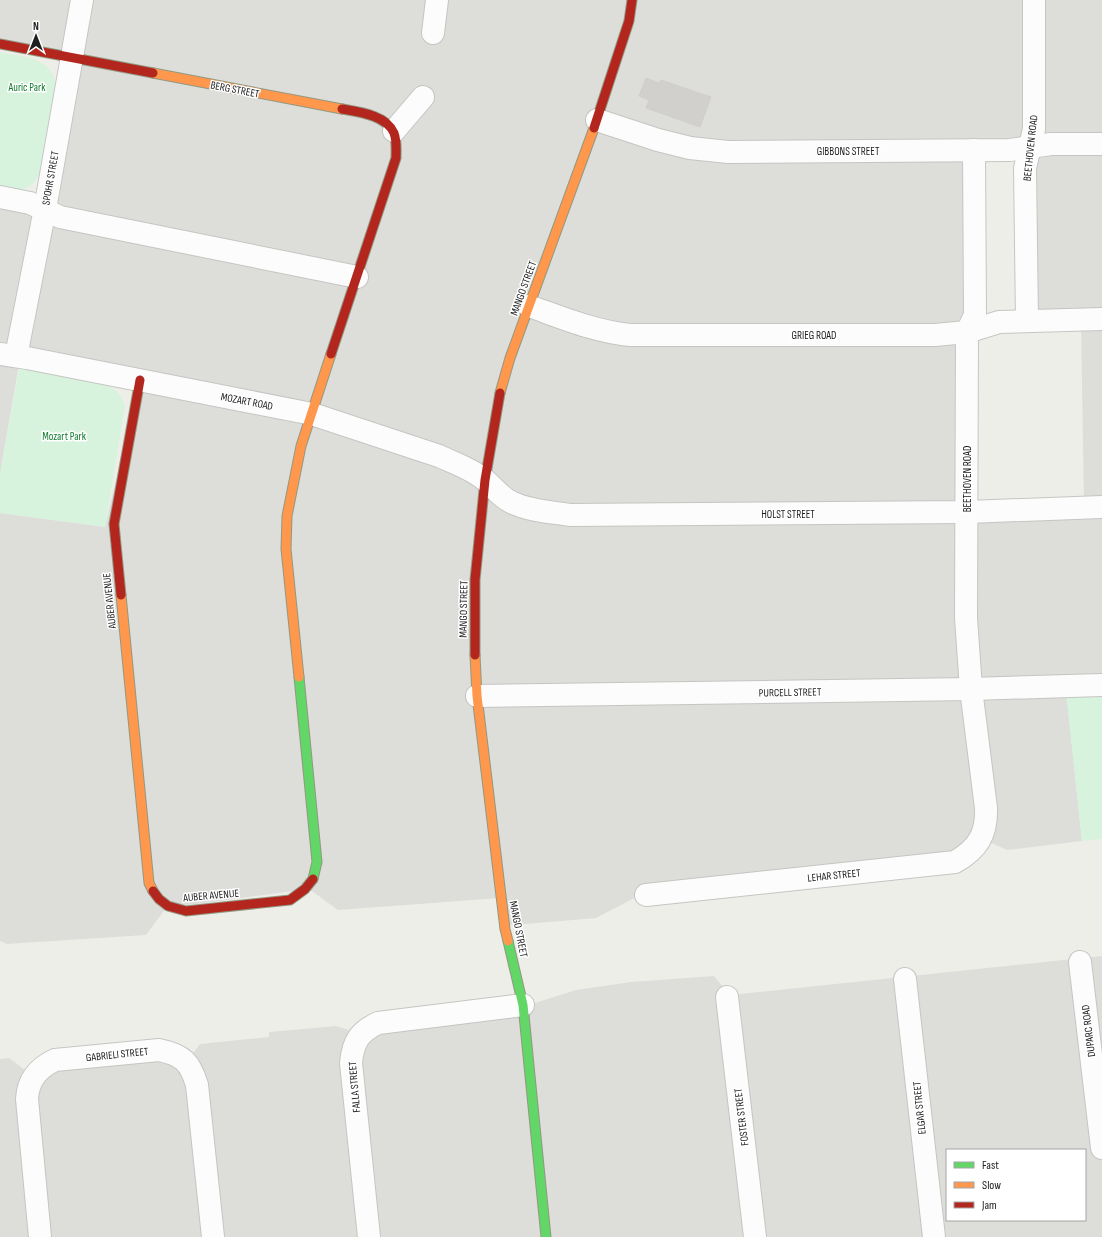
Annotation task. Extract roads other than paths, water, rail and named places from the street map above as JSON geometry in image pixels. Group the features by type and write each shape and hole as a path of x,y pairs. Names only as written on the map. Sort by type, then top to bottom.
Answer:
{"street":[{"name":"SPOHR STREET","path":"8,355 45,209 82,0"},
{"path":"433,33 437,0"},
{"name":"MANGO STREET","path":"546,1237 523,1005 505,929 478,696 475,662 475,580 485,480 500,393 510,358 597,120 629,21 632,0"},
{"name":"BEETHOVEN ROAD","path":"1027,320 1025,168 1034,129 1034,0"},
{"name":"BERG STREET","path":"0,44 363,113 378,118 386,123 394,132"},
{"path":"312,414 396,158 397,142 394,132 423,97"},
{"name":"GIBBONS STREET","path":"597,120 658,140 690,148 728,152 1010,150 1051,144 1102,144"},
{"name":"BEETHOVEN ROAD","path":"974,150 974,315 967,332 966,618 970,689 986,808"},
{"path":"0,197 30,203 60,217 357,277"},
{"name":"GRIEG ROAD","path":"529,306 587,327 610,333 630,335 935,335 967,332 999,322 1102,319"},
{"name":"MOZART ROAD","path":"8,355 312,414 439,456 459,465 485,480"},
{"name":"AUBER AVENUE","path":"140,380 114,524 149,883 159,900 176,910 186,911 290,900 308,889 316,872 317,862 287,565 286,533 289,499 301,446 312,414"},
{"name":"HOLST STREET","path":"485,480 499,495 512,503 527,509 570,515 967,512 1102,507"},
{"name":"PURCELL STREET","path":"478,696 1102,686"},
{"name":"LEHAR STREET","path":"646,895 955,862 966,856 981,838 985,829 986,808"},
{"name":"DUPARC ROAD","path":"1080,962 1102,1148"},
{"name":"ELGAR STREET","path":"905,979 934,1237"},
{"name":"FOSTER STREET","path":"727,997 755,1237"},
{"name":"FALLA STREET","path":"369,1237 351,1063 355,1042 362,1033 378,1023 523,1005"},
{"name":"GABRIELI STREET","path":"40,1237 27,1099 27,1090 34,1075 40,1069 55,1060 159,1050 173,1053 186,1060 193,1072 197,1085 213,1237"}],"park label":[{"name":"Auric Park","path":"27,87"},
{"name":"Mozart Park","path":"64,436"}]}
